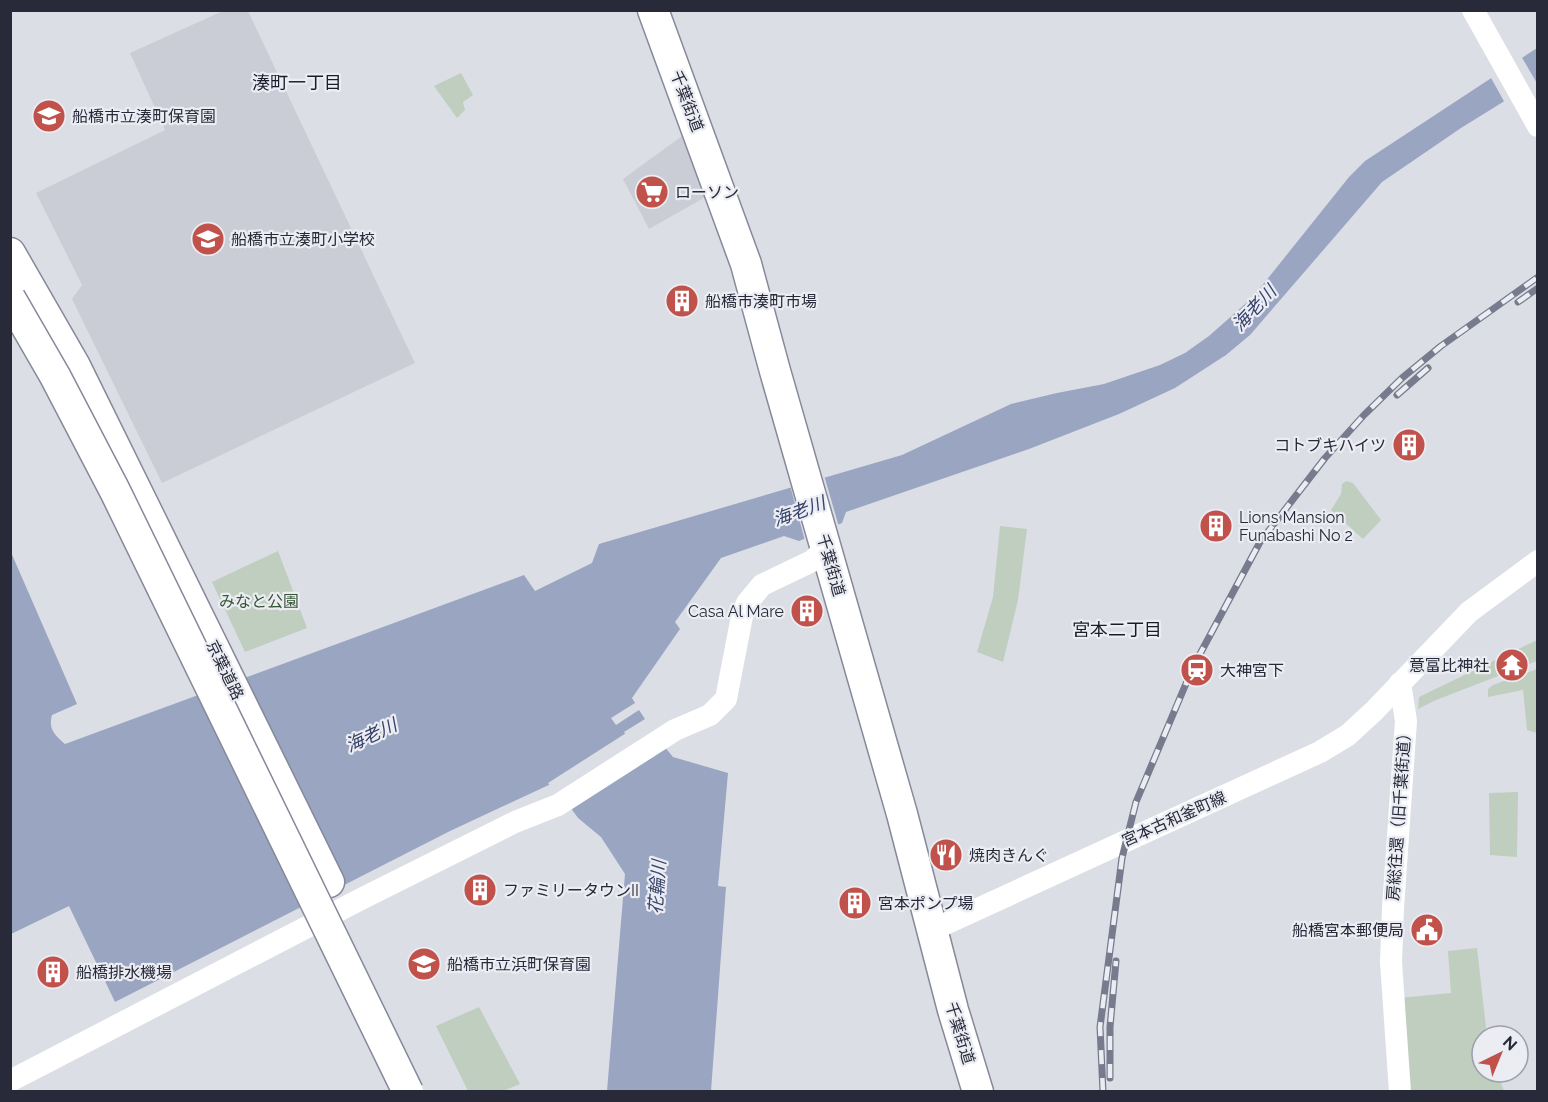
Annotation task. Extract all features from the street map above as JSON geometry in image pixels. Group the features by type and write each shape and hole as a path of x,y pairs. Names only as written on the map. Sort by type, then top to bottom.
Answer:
{"highway":[{"name":"千葉街道","path":"652,10 741,248 896,793 953,1010 978,1092"},
{"name":"京葉道路","path":"10,253 96,407 430,1092"},
{"name":"京葉道路","path":"10,298 55,376 115,491 408,1092"}],"street":[{"path":"1473,10 1538,126"},
{"path":"10,1081 515,822 559,797 657,733 661,722 671,720 690,723 710,715 726,699 740,624 747,603 754,592 772,579 812,561 824,540"},
{"path":"1400,683 1469,612 1538,561"},
{"name":"宮本古和釜町線","path":"932,930 1320,752 1348,735 1400,683"},
{"name":"房総往還（旧千葉街道）","path":"1400,683 1406,721 1391,962 1400,1092"}],"shaded area":[{"name":"船橋市立湊町小学校","path":"225,10 248,11 415,363 162,483 72,299 82,285 36,193 165,130 130,53"},
{"path":"682,136 690,140 709,195 649,229 623,179"}],"green space":[{"path":"461,73 473,95 463,102 465,110 457,118 434,86"},
{"path":"1346,481 1353,483 1381,520 1363,539 1331,510 1341,494 1342,484"},
{"path":"1000,526 1027,529 1018,600 1003,662 977,652 993,597"},
{"name":"みなと公園","path":"278,551 307,628 245,652 212,582"},
{"path":"1537,640 1537,661 1418,709 1419,697"},
{"path":"1538,669 1537,733 1527,730 1523,690 1488,697 1488,689 1493,685"},
{"path":"1518,792 1517,857 1490,855 1489,793"},
{"path":"1477,948 1486,1024 1470,1024 1470,1084 1501,1084 1504,1091 1405,1091 1399,998 1451,993 1448,951"},
{"path":"479,1007 520,1084 503,1091 468,1091 436,1026"}],"water":[{"path":"1537,48 1537,81 1461,128 1382,182 1250,335 1226,355 1175,388 1119,414 1029,449 846,512 842,523 799,541 784,536 721,558 675,622 680,629 632,698 635,703 611,718 616,725 639,710 645,719 624,732 628,738 655,735 673,757 728,773 718,886 726,887 711,1091 607,1091 625,874 601,837 578,818 553,783 450,831 115,1002 69,906 11,934 10,550 77,704 52,715 53,731 65,744 524,575 535,591 592,563 599,544 902,455 1011,404 1104,384 1160,365 1185,353 1209,336 1253,297 1349,177 1365,161"}],"pier":[{"path":"1521,56 1538,85 1506,105 1490,76"},
{"path":"824,475 839,527 805,541 790,485"},
{"path":"648,719 629,734 650,722 665,744 567,808 548,783"}],"railway":[{"path":"1103,1092 1100,1027 1122,858 1136,802 1193,667 1260,542 1325,458 1402,378 1441,346 1538,277"},
{"path":"1518,302 1538,288"},
{"path":"1397,395 1428,368"},
{"path":"1110,1078 1110,1027 1116,961"}],"place":[{"name":"船橋市立湊町保育園","path":"49,116"},
{"name":"ローソン","path":"652,192"},
{"name":"船橋市立湊町小学校","path":"208,239"},
{"name":"船橋市湊町市場","path":"682,301"},
{"name":"コトブキハイツ","path":"1409,445"},
{"name":"Lions Mansion Funabashi No 2","path":"1216,526"},
{"name":"Casa Al Mare","path":"807,611"},
{"name":"意富比神社","path":"1512,665"},
{"name":"大神宮下","path":"1197,670"},
{"name":"焼肉きんぐ","path":"946,855"},
{"name":"ファミリータウンII","path":"480,890"},
{"name":"宮本ポンプ場","path":"855,903"},
{"name":"船橋宮本郵便局","path":"1427,930"},
{"name":"船橋市立浜町保育園","path":"424,964"},
{"name":"船橋排水機場","path":"53,972"}],"district":[{"name":"湊町一丁目","path":"297,82"},
{"name":"宮本二丁目","path":"1117,629"}],"water label":[{"name":"海老川","path":"1254,308"},
{"name":"海老川","path":"799,511"},
{"name":"海老川","path":"371,735"},
{"name":"花輪川","path":"657,887"}]}
